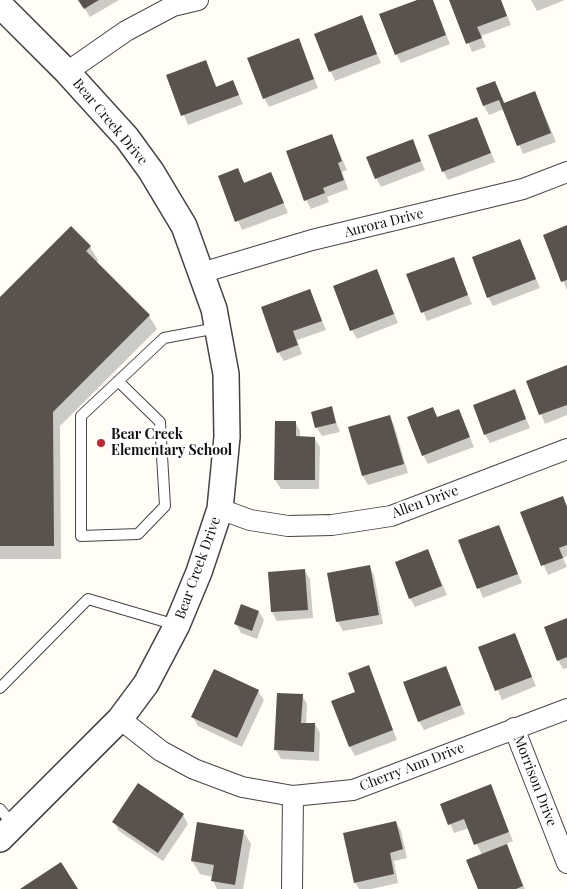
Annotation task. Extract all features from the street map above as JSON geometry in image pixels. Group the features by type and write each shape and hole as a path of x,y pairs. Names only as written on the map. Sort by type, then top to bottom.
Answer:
{"street":[{"path":"67,72 126,31 173,6 198,0"},
{"name":"Bear Creek Drive","path":"0,5 67,72 127,138 151,171 184,226 214,308 226,374 227,437 220,509 199,572 177,625 146,684 120,720 5,825"},
{"name":"Aurora Drive","path":"201,272 312,240 523,189 567,172"},
{"name":"Allen Drive","path":"220,509 250,520 288,526 332,525 391,516 567,449"},
{"name":"Cherry Ann Drive","path":"120,720 161,751 194,769 242,787 293,796 353,790 567,709"},
{"name":"Morrison Drive","path":"514,728 567,863"},
{"path":"292,889 293,796"}],"lane":[{"path":"118,381 160,422 165,506 138,534 81,536 81,416 118,381 164,338 218,328"},
{"path":"0,688 88,599 177,625"}],"building":[{"path":"78,0 99,0 84,9"},
{"path":"417,0 433,0 446,35 395,55 379,14"},
{"path":"449,0 501,0 507,16 477,27 482,38 466,44"},
{"path":"362,15 377,54 329,72 314,34"},
{"path":"299,38 314,79 263,99 247,58"},
{"path":"206,60 216,87 233,80 239,95 181,116 166,75"},
{"path":"495,81 504,103 535,91 551,133 517,146 499,100 483,106 476,88"},
{"path":"477,117 491,153 442,172 428,135"},
{"path":"332,134 342,161 338,163 344,180 323,188 325,193 304,201 286,151"},
{"path":"413,139 421,161 375,179 366,157"},
{"path":"238,168 244,183 271,172 284,203 235,222 218,176"},
{"path":"567,225 567,280 561,282 543,235"},
{"path":"71,226 91,246 86,251 150,315 53,412 54,546 0,546 0,297"},
{"path":"520,239 536,279 487,298 472,257"},
{"path":"454,257 468,295 421,313 406,274"},
{"path":"377,269 394,314 350,331 333,286"},
{"path":"310,289 322,321 293,331 298,345 277,353 261,307"},
{"path":"567,365 567,405 539,415 526,381"},
{"path":"515,389 526,419 484,435 473,405"},
{"path":"332,406 336,423 315,428 311,412"},
{"path":"433,407 437,417 459,409 470,437 422,456 407,417"},
{"path":"390,415 404,464 362,476 348,427"},
{"path":"275,421 296,421 296,436 315,437 315,480 274,480"},
{"path":"563,496 567,507 567,545 559,548 563,558 541,566 520,512"},
{"path":"499,525 518,574 477,589 458,540"},
{"path":"428,549 442,586 409,599 395,562"},
{"path":"370,565 379,615 336,622 327,573"},
{"path":"305,569 308,610 271,612 268,572"},
{"path":"241,604 259,611 252,631 234,624"},
{"path":"567,618 567,657 557,661 544,627"},
{"path":"515,633 532,677 495,691 478,647"},
{"path":"369,665 393,730 349,747 331,701 355,692 348,673"},
{"path":"446,666 461,705 418,722 403,682"},
{"path":"214,669 259,690 237,738 191,717"},
{"path":"277,693 303,694 301,723 315,723 314,752 274,750"},
{"path":"138,783 184,814 158,853 112,822"},
{"path":"491,784 509,832 474,845 464,819 448,825 440,804"},
{"path":"396,821 403,849 390,853 394,874 354,883 343,833"},
{"path":"197,822 244,830 235,885 211,881 214,865 191,861"},
{"path":"507,844 523,886 516,889 478,889 466,860"},
{"path":"61,862 78,889 20,889"}],"place":[{"name":"Bear Creek Elementary School","path":"101,443"}]}
